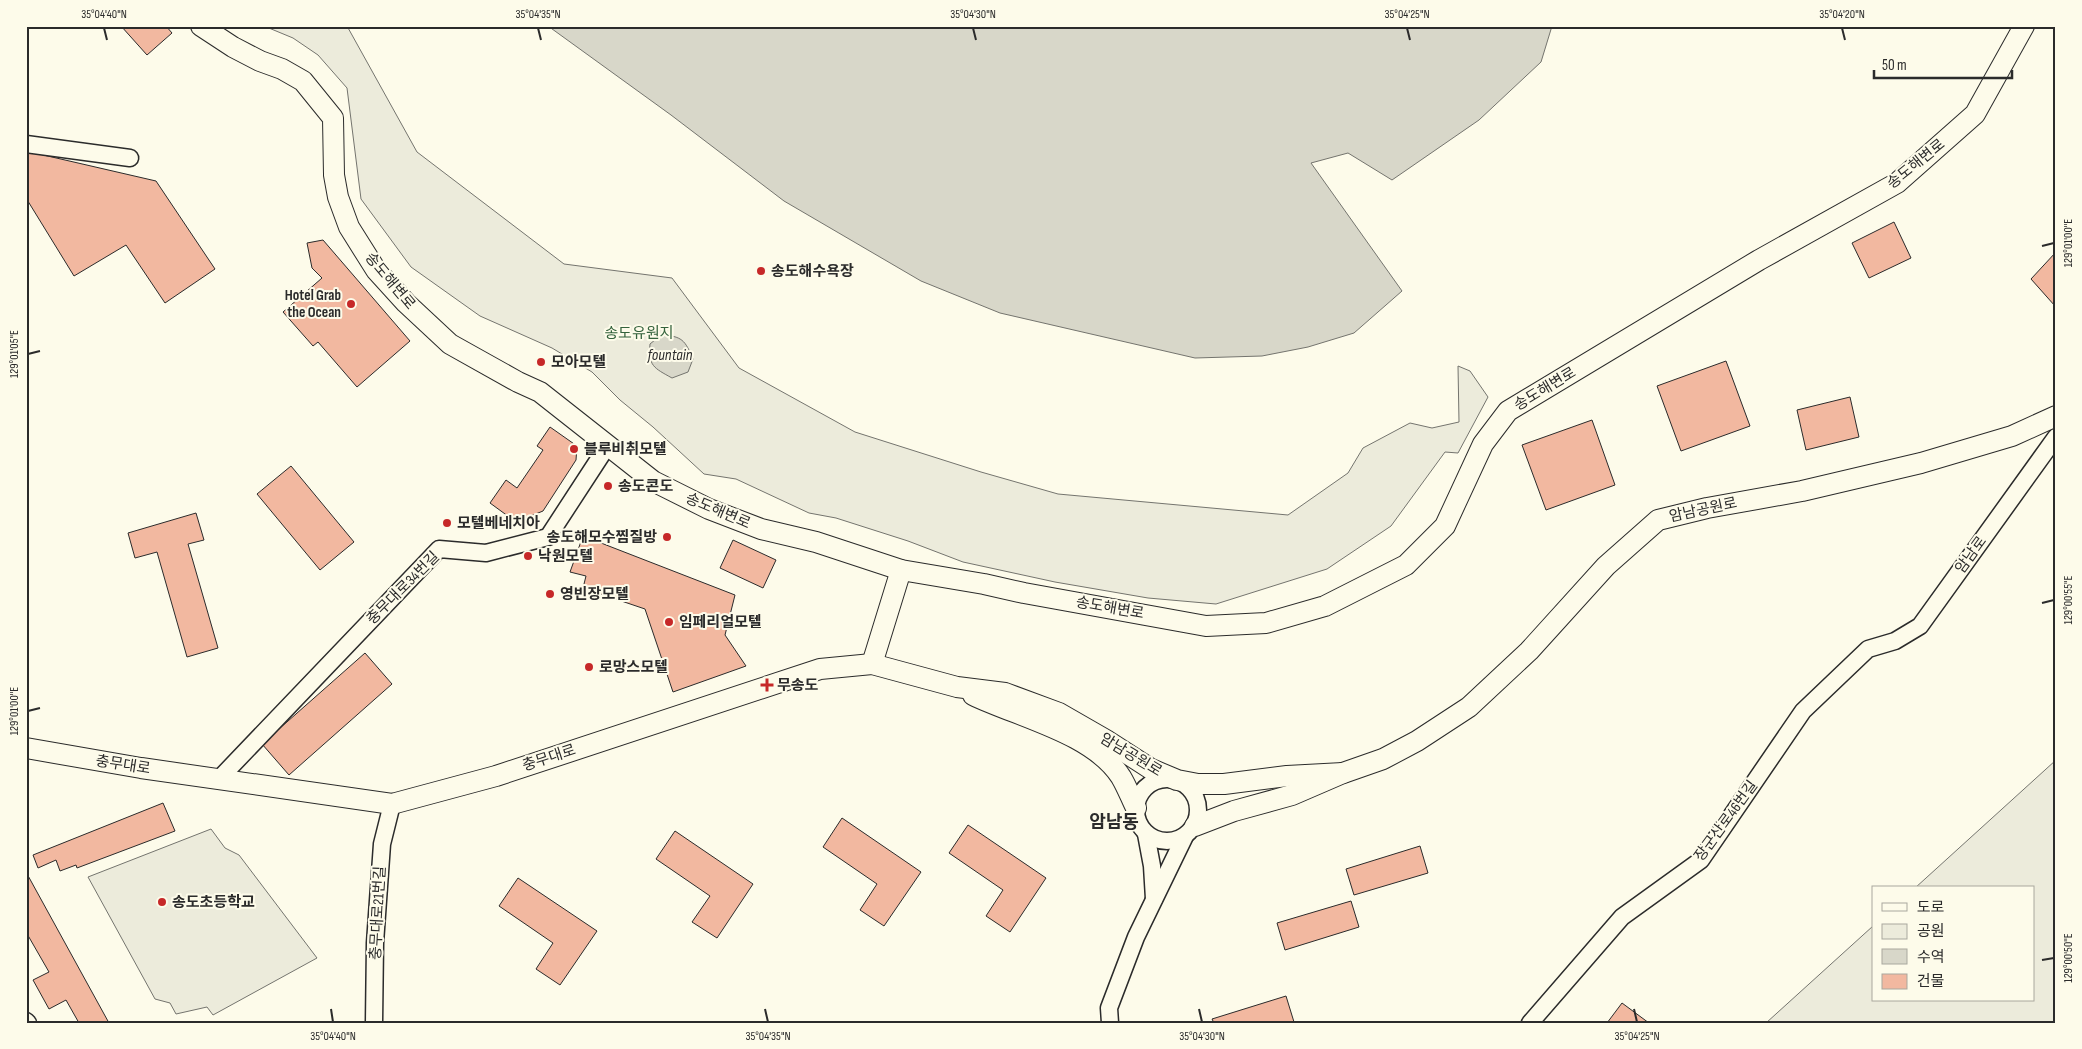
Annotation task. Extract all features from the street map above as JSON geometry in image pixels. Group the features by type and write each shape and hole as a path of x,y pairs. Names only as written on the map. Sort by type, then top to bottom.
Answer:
{"street":[{"name":"송도해변로","path":"201,26 233,47 303,82 333,118 334,175 338,197 349,227 376,270 406,303 450,344 518,382 540,392 653,481 709,509 761,529 816,542 901,570 1206,626 1266,623 1325,606 1364,588 1406,565 1446,526 1466,477 1483,444 1508,411 1759,260 1897,183 1975,114 2024,26"},
{"path":"26,144 130,158"},
{"name":"암남공원로","path":"1190,831 1234,811 1292,796 1343,773 1383,759 1417,741 1470,707 1529,651 1606,566 1658,520 1707,508 1802,491 1921,463 2012,436 2056,416"},
{"name":"암남로","path":"1868,649 1895,641 1920,626 2056,437"},
{"name":"충무대로34번길","path":"220,778 439,549 486,553 548,537 608,445"},
{"path":"872,664 901,570"},
{"name":"장군산로46번길","path":"1530,1023 1622,917 1701,860 1804,711 1868,649"},
{"name":"암남공원로","path":"872,664 958,687 1005,693 1059,713 1151,769 1177,780 1198,784 1224,784 1287,776 1343,773"},
{"name":"충무대로","path":"26,748 140,768 392,804 496,776 820,669 872,664"},
{"name":"암남공원로","path":"958,687 993,705 1043,723 1087,745 1108,762 1121,776 1136,808"},
{"path":"1110,1023 1109,1008 1136,937 1199,813 1197,799 1189,787 1177,780 1163,779 1150,784 1140,795 1136,808 1138,822 1146,834 1152,866 1154,899"},
{"name":"충무대로21번길","path":"374,1023 375,944 382,844 392,804"},
{"path":"1146,834 1158,841 1172,842 1190,831"}],"green space":[{"name":"송도유원지","path":"264,26 347,26 417,152 564,264 672,278 739,368 855,432 981,472 1058,494 1288,515 1348,473 1363,448 1410,423 1432,428 1459,422 1458,366 1470,371 1488,397 1458,453 1445,452 1391,526 1327,569 1216,604 1148,598 1055,582 963,562 908,541 836,518 809,513 736,479 704,474 653,427 620,400 592,372 552,348 480,316 411,267 361,199 347,88 318,55 293,38"},
{"path":"2056,760 2056,1023 1766,1023 1872,927 1872,1002 2034,1002 2034,886 1917,886"},
{"path":"211,829 225,848 239,855 317,958 213,1015 207,1007 176,1014 170,1003 155,999 88,877"}],"water":[{"path":"548,26 1552,26 1541,62 1479,120 1392,180 1348,153 1311,163 1402,291 1354,333 1308,347 1262,356 1195,358 1000,313 921,281 784,201 671,115"},
{"name":"fountain","path":"661,335 674,336 682,340 688,347 693,359 688,372 672,378 657,369 651,362 650,344"}],"building":[{"path":"121,26 166,26 172,33 147,55"},
{"path":"26,151 156,181 215,269 165,303 126,245 74,276 26,198"},
{"path":"1894,222 1911,258 1869,278 1852,243"},
{"path":"323,240 410,341 357,387 318,342 313,346 283,312 322,278 312,268 307,243"},
{"path":"2056,252 2056,306 2055,306 2031,279"},
{"path":"1726,361 1750,426 1681,451 1657,386"},
{"path":"1850,397 1859,437 1806,450 1797,410"},
{"path":"1592,420 1615,485 1546,510 1522,445"},
{"path":"550,427 577,446 576,460 543,511 516,522 490,503 506,480 517,488 543,450 537,446"},
{"path":"291,466 354,542 320,570 257,494"},
{"path":"196,513 204,540 188,544 218,648 187,657 157,552 135,558 128,533"},
{"path":"583,536 735,595 725,635 746,666 673,692 645,609 583,588 586,576 570,572"},
{"path":"733,540 776,560 763,588 720,568"},
{"path":"365,653 392,684 289,775 262,744"},
{"path":"163,803 175,831 77,868 76,865 60,871 56,860 38,868 33,855"},
{"path":"842,818 921,872 884,926 860,910 877,884 823,847"},
{"path":"968,825 1046,878 1010,932 986,916 1003,890 949,853"},
{"path":"675,831 753,884 717,938 692,922 710,896 656,859"},
{"path":"1420,846 1428,873 1354,895 1346,869"},
{"path":"26,872 109,1023 79,1023 66,1000 49,1009 33,980 49,972 26,932"},
{"path":"518,878 597,931 560,985 536,969 553,943 499,906"},
{"path":"1351,901 1359,927 1285,950 1277,923"},
{"path":"1286,996 1294,1022 1214,1023 1212,1019"},
{"path":"1622,1003 1649,1023 1607,1023"}],"place":[{"name":"송도해수욕장","path":"761,271"},
{"name":"Hotel Grab the Ocean","path":"351,304"},
{"name":"모아모텔","path":"541,362"},
{"name":"블루비취모텔","path":"574,449"},
{"name":"송도콘도","path":"608,486"},
{"name":"모텔베네치아","path":"447,523"},
{"name":"송도해모수찜질방","path":"667,537"},
{"name":"낙원모텔","path":"528,556"},
{"name":"영빈장모텔","path":"550,594"},
{"name":"임페리얼모텔","path":"669,622"},
{"name":"로망스모텔","path":"589,667"},
{"name":"무송도","path":"767,685"},
{"name":"송도초등학교","path":"162,902"}],"district":[{"name":"암남동","path":"1114,822"}]}
